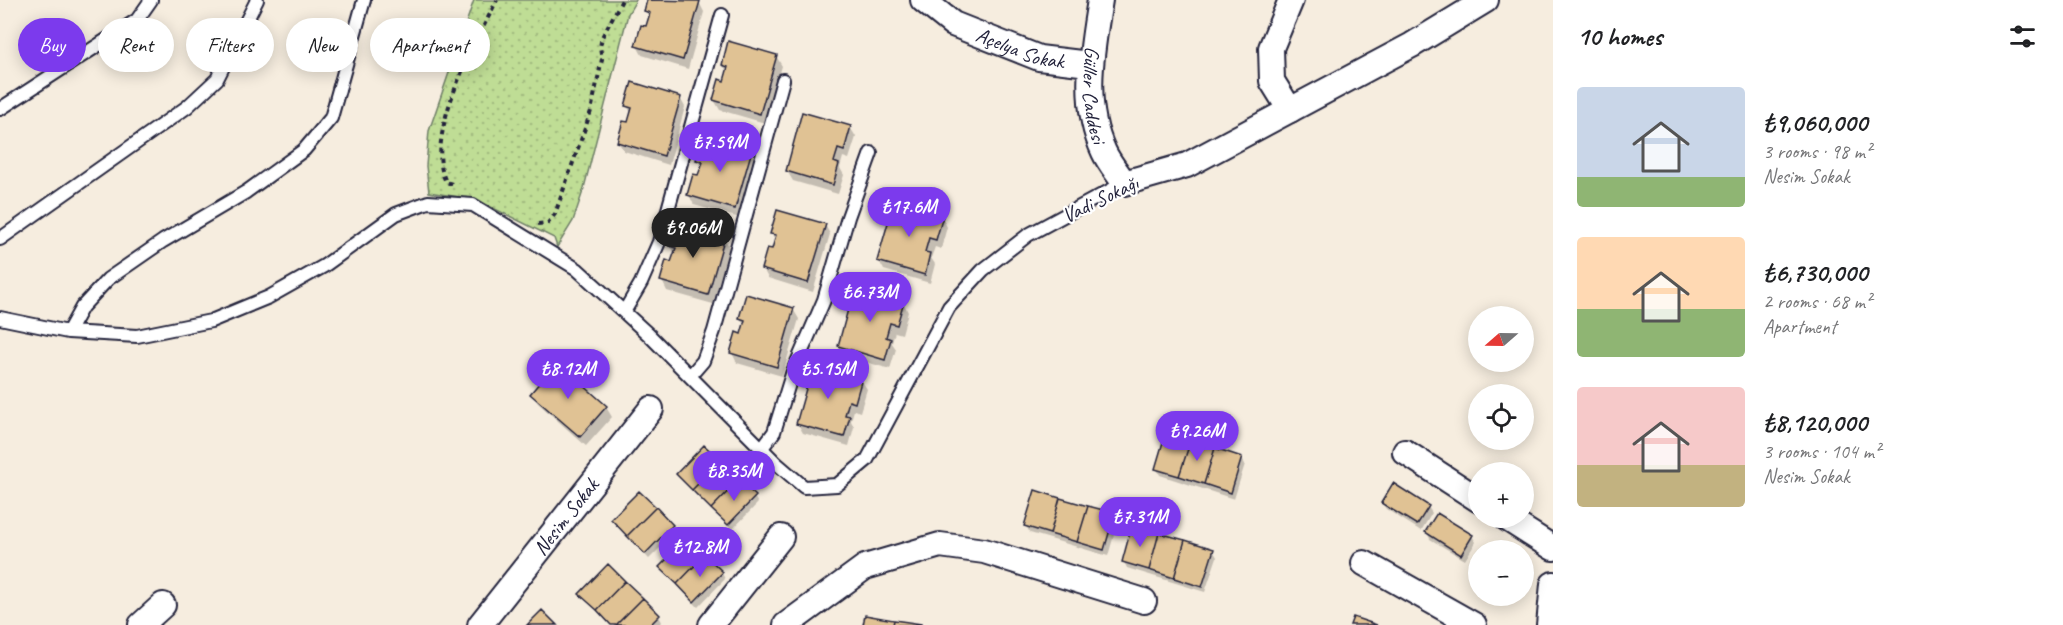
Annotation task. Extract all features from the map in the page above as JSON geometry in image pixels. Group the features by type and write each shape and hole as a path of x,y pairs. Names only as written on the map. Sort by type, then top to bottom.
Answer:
{"street":[{"name":"Açelya Sokak","path":"923,0 953,24 1039,58 1089,64"},
{"name":"Güller Caddesi","path":"1100,0 1089,64 1092,118 1104,152 1124,183"},
{"path":"1290,110 1272,81 1271,48 1291,0"},
{"name":"Vadi Sokağı","path":"1124,183 1187,165 1412,45 1486,0"},
{"name":"Nesim Sokak","path":"480,625 651,409"},
{"path":"1405,452 1468,493"},
{"path":"1522,528 1553,548"},
{"path":"711,625 781,537"},
{"path":"786,625 865,567 940,545 984,550 1144,601"},
{"path":"1364,563 1474,625"},
{"path":"1549,625 1553,584"},
{"path":"141,625 163,605"}],"lane":[{"path":"0,109 137,20 151,0"},
{"path":"0,239 187,107 218,79 257,0"},
{"path":"68,332 82,307 108,279 163,241 246,192 304,150 331,118 364,0"},
{"path":"624,312 641,283 659,242 722,15"},
{"path":"690,376 703,361 714,331 783,80"},
{"path":"0,318 68,332 137,336 211,321 269,297 324,266 396,214 428,202 473,205 577,269 762,448 774,432 792,374 824,300 848,217 871,153"},
{"name":"Vadi Sokağı","path":"762,448 804,487 837,484 867,460 949,307 983,270 1028,235 1124,183"}],"path":[{"path":"461,187 446,182 441,171 440,149 453,87 497,0"},
{"path":"530,219 539,224 548,223 555,214 591,111 602,59 600,47 603,37 622,0"}],"green space":[{"path":"474,0 636,0 628,14 584,188 573,221 557,247 554,238 477,200 429,192 426,166 429,131 449,72 490,72 490,18 468,18"}],"building":[{"path":"647,0 700,1 683,60 635,46 641,25 646,26 650,13 644,11"},
{"path":"728,41 777,55 760,114 713,100 719,79 724,81 728,67 722,65"},
{"path":"632,82 681,97 664,156 617,142 623,121 628,122 632,108 625,106"},
{"path":"802,112 851,126 844,151 838,149 834,162 839,164 833,185 786,171"},
{"path":"703,136 752,150 735,209 687,195 693,174 698,175 703,162 696,160"},
{"path":"894,202 943,216 936,240 929,238 925,252 930,253 925,275 877,261"},
{"path":"777,210 826,224 808,283 761,269 767,248 772,249 776,235 770,234"},
{"path":"676,222 725,236 708,295 660,281 666,260 671,262 676,248 669,246"},
{"path":"854,287 904,301 897,325 890,323 886,337 891,339 885,360 838,346"},
{"path":"746,294 794,308 777,367 730,353 736,332 741,334 745,320 739,318"},
{"path":"557,362 607,406 580,437 530,394"},
{"path":"813,364 862,378 855,403 849,401 845,415 850,416 844,437 796,424"},
{"path":"1166,432 1191,440 1179,476 1155,469"},
{"path":"1191,440 1215,448 1204,484 1179,476"},
{"path":"704,445 721,461 692,490 676,474"},
{"path":"1215,448 1242,457 1231,493 1204,484"},
{"path":"721,461 739,480 711,509 692,490"},
{"path":"739,480 756,496 728,525 711,509"},
{"path":"1393,483 1429,506 1417,525 1381,503"},
{"path":"1035,490 1060,498 1050,534 1024,526"},
{"path":"639,491 656,507 627,536 611,519"},
{"path":"1060,498 1088,506 1077,542 1050,534"},
{"path":"1088,506 1115,513 1104,550 1077,542"},
{"path":"656,507 673,525 645,554 627,536"},
{"path":"1437,513 1473,535 1461,555 1425,532"},
{"path":"1132,525 1159,533 1149,570 1122,562"},
{"path":"1159,533 1185,540 1174,578 1149,570"},
{"path":"688,538 705,555 677,584 659,567"},
{"path":"1185,540 1214,549 1202,587 1174,578"},
{"path":"705,555 723,572 694,602 677,584"},
{"path":"608,564 625,581 597,610 579,594"},
{"path":"625,581 643,598 616,625 611,625 597,610"},
{"path":"643,598 660,615 650,625 616,625"},
{"path":"542,610 557,625 527,625"},
{"path":"865,615 894,620 893,625 863,625"},
{"path":"1353,617 1377,625 1350,625"},
{"path":"894,620 921,624 921,625 893,625"}]}
